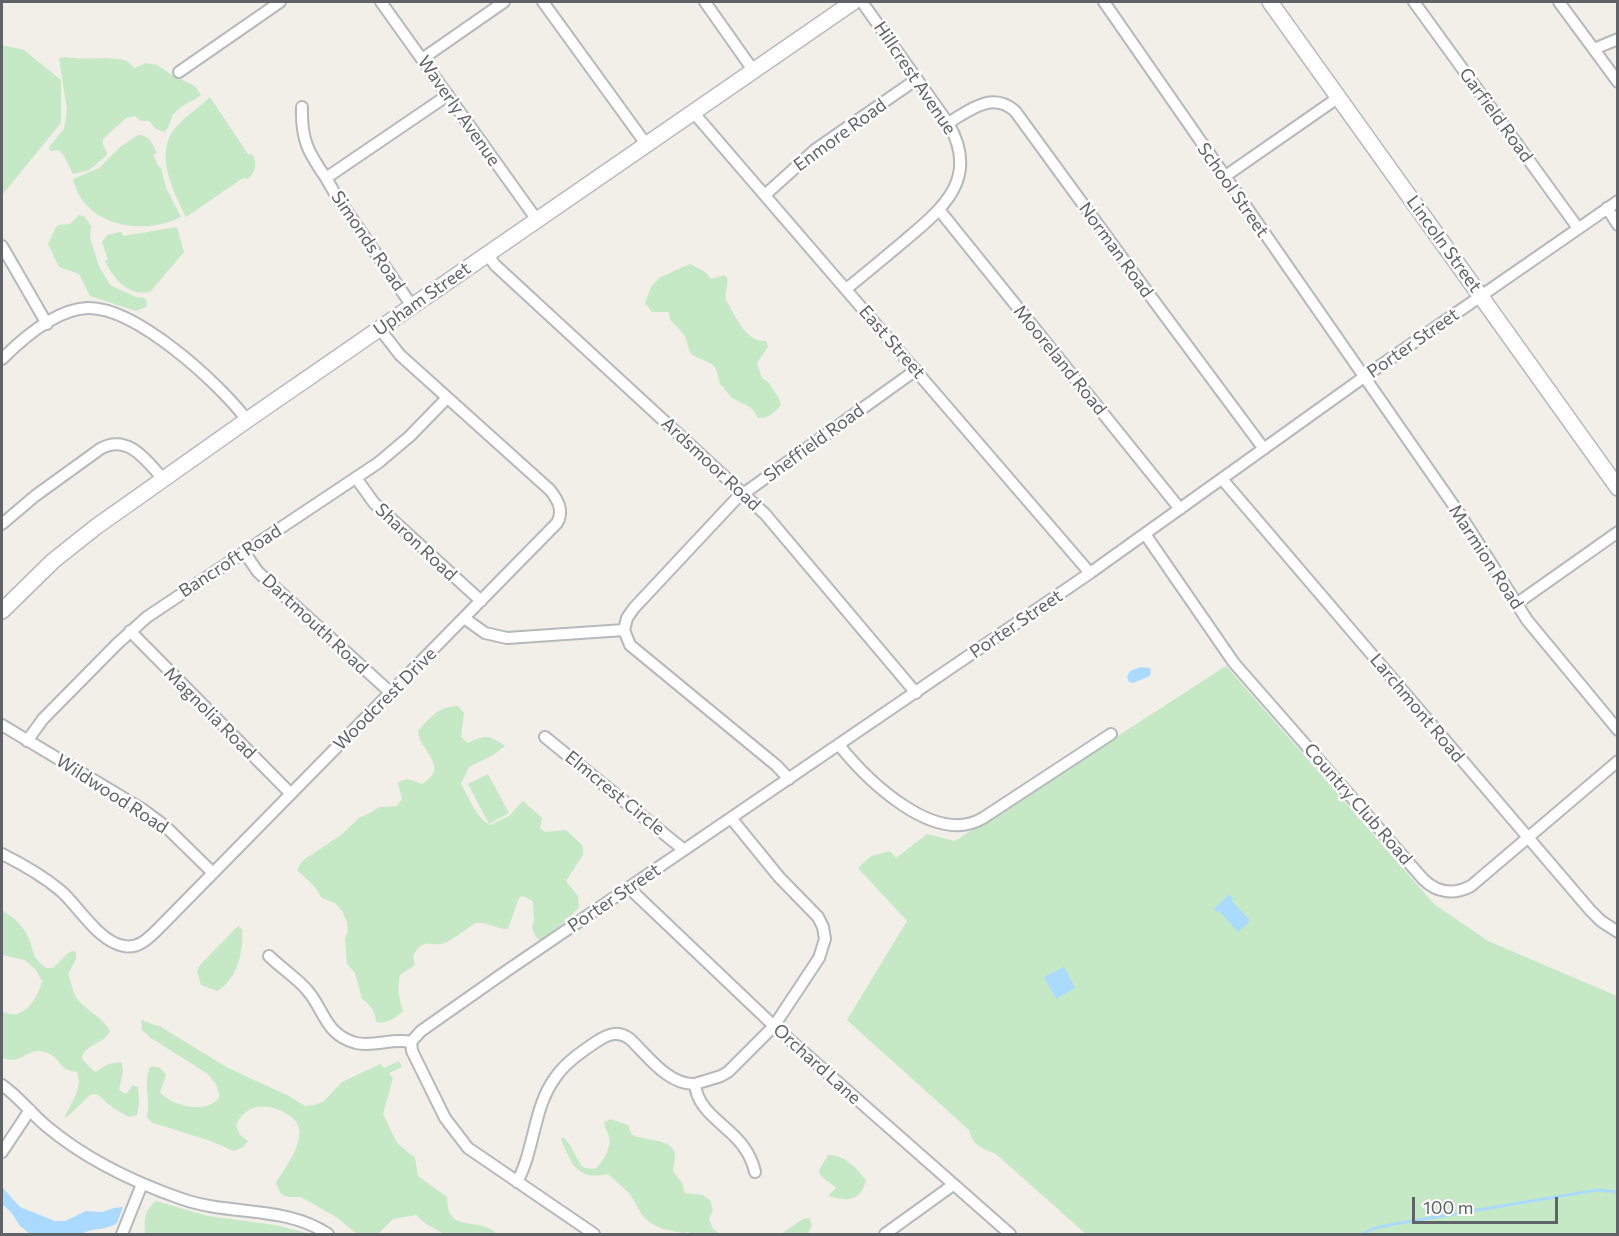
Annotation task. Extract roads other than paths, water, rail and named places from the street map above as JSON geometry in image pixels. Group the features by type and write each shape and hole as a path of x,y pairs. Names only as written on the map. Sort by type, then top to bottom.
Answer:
{"main road":[{"name":"Upham Street","path":"2,611 62,553 163,480 753,70 836,6 853,2"},
{"name":"Lincoln Street","path":"1270,2 1617,488"}],"street":[{"path":"179,72 280,2"},
{"name":"Waverly Avenue","path":"381,2 537,220"},
{"path":"422,59 504,2"},
{"path":"543,2 646,144"},
{"path":"705,2 753,70"},
{"name":"Hillcrest Avenue","path":"846,289 940,211 952,193 959,172 957,143 948,123 862,2"},
{"name":"School Street","path":"1104,2 1364,377"},
{"name":"Garfield Road","path":"1414,2 1578,228"},
{"path":"1559,2 1617,82"},
{"path":"1594,49 1617,39"},
{"name":"Enmore Road","path":"765,195 816,149 917,80"},
{"name":"Simonds Road","path":"412,306 326,178 448,95"},
{"path":"1224,177 1339,97"},
{"name":"Norman Road","path":"948,123 980,104 989,102 1002,103 1015,111 1264,449"},
{"path":"302,108 302,133 305,145 326,178"},
{"name":"East Street","path":"693,112 1090,573"},
{"name":"Porter Street","path":"411,1042 416,1035 486,985 1090,573 1364,377 1617,201"},
{"path":"1607,208 1617,225"},
{"name":"Mooreland Road","path":"940,211 1180,509"},
{"path":"2,246 47,324"},
{"name":"Ardsmoor Road","path":"487,254 495,265 786,537 916,693"},
{"path":"2,359 47,324 67,313 87,308 102,310 126,319 163,342 224,392 247,420"},
{"name":"Woodcrest Drive","path":"2,854 55,886 98,931 118,945 135,946 150,937 559,520 561,511 554,495 545,484 396,351 379,328"},
{"name":"Sheffield Road","path":"624,630 627,618 634,608 727,507 916,370"},
{"name":"Marmion Road","path":"1364,377 1461,516 1516,604 1617,730"},
{"name":"Bancroft Road","path":"27,741 43,719 130,631 165,604 356,478 403,443 447,398"},
{"path":"2,524 35,496 100,449 109,445 123,444 136,450 163,480"},
{"name":"Sharon Road","path":"356,478 376,505 481,601"},
{"name":"Larchmont Road","path":"1222,479 1590,910 1617,932"},
{"path":"1516,604 1617,532"},
{"name":"Country Club Road","path":"1145,534 1233,661 1427,882 1443,891 1453,892 1466,888 1617,761"},
{"name":"Dartmouth Road","path":"244,552 258,572 390,693"},
{"path":"464,618 485,633 507,638 624,630 630,645 779,768 789,779"},
{"name":"Magnolia Road","path":"130,631 291,794"},
{"name":"Wildwood Road","path":"2,725 147,812 165,826 213,873"},
{"path":"839,745 861,770 894,800 938,822 962,826 983,818 1111,734"},
{"name":"Elmcrest Circle","path":"545,737 684,850"},
{"path":"517,1182 526,1163 538,1116 551,1083 568,1062 604,1037 622,1034 671,1078 682,1083 695,1084 721,1076 728,1072 774,1026 821,954 825,943 824,931 818,917 779,877 731,818"},
{"name":"Orchard Lane","path":"629,888 774,1026 1010,1234"},
{"path":"268,956 309,992 323,1018 339,1035 363,1044 411,1042 412,1052 445,1118 458,1137 475,1155 594,1234"},
{"path":"2,1084 57,1134 92,1159 142,1184 196,1203 238,1211 288,1216 328,1234"},
{"path":"695,1084 697,1096 702,1104 744,1146 755,1172"},
{"path":"2,1152 30,1110"},
{"path":"123,1234 142,1184"},
{"path":"885,1234 953,1185"}],"water":[{"path":"1141,667 1150,668 1150,676 1133,683 1129,682 1127,676 1130,671"},
{"path":"1229,894 1233,898 1231,900 1250,921 1238,932 1219,911 1214,909"},
{"path":"1064,967 1075,988 1056,999 1044,977"},
{"path":"2,1187 20,1207 55,1221 65,1221 86,1211 102,1212 123,1207 117,1223 108,1227 82,1234 30,1234 20,1226 11,1212 2,1204"}],"waterway":[{"path":"1362,1234 1375,1228 1394,1224 1597,1190 1618,1192"}]}
